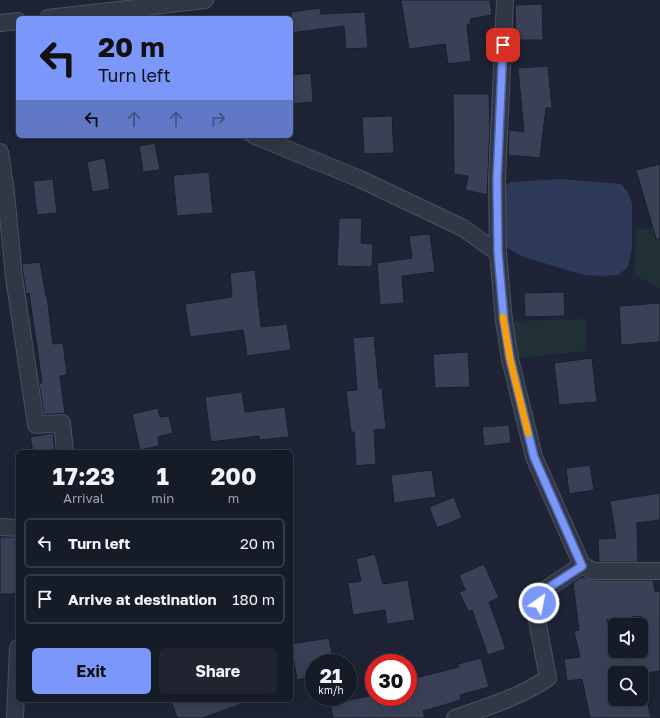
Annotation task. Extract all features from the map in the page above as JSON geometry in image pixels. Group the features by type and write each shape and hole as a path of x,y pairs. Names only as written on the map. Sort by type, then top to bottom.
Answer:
{"street":[{"path":"66,16 205,0"},
{"path":"505,0 497,180 498,253 504,321 510,359 534,457 582,566 593,571 660,571"},
{"path":"0,23 16,21"},
{"path":"261,138 360,179 463,228 498,253"},
{"path":"0,152 6,193 14,277 36,425 62,423 65,450"},
{"path":"0,527 16,528"},
{"path":"455,718 510,698 533,688 548,678 536,614 542,592 582,566"},
{"path":"15,718 16,695"}],"shaded area":[{"path":"660,228 660,288 634,275 636,229"},
{"path":"586,319 586,351 510,359 504,321"}],"water":[{"path":"560,179 621,184 628,192 632,203 632,247 628,267 618,275 584,275 524,257 507,248 502,239 504,186 511,182"}],"building":[{"path":"401,0 490,0 492,15 470,19 471,24 467,25 471,61 448,64 445,44 409,49"},
{"path":"542,4 543,40 516,40 515,5"},
{"path":"320,8 321,14 365,12 368,48 346,49 344,26 293,33 293,16 291,16 291,12"},
{"path":"548,66 552,108 546,108 540,158 508,155 509,130 524,132 518,68"},
{"path":"311,73 313,102 293,104 293,75"},
{"path":"453,94 489,94 490,128 487,195 465,190 468,176 454,174"},
{"path":"392,116 394,153 364,154 362,117"},
{"path":"155,143 160,170 143,172 139,146"},
{"path":"105,158 110,189 92,192 87,162"},
{"path":"660,164 660,239 656,239 636,170"},
{"path":"209,172 213,213 177,216 173,175"},
{"path":"53,179 57,213 37,215 33,181"},
{"path":"339,218 362,218 361,243 373,244 372,267 337,266"},
{"path":"430,234 435,272 402,276 404,303 380,305 377,263 412,258 409,236"},
{"path":"40,262 47,296 53,344 63,343 67,375 60,376 65,413 44,415 39,383 42,383 37,347 29,293 26,294 22,264"},
{"path":"255,270 261,327 287,324 291,350 247,356 243,330 190,337 185,304 232,297 230,273"},
{"path":"564,292 565,316 525,317 524,293"},
{"path":"660,303 660,342 621,345 619,306"},
{"path":"374,336 379,388 382,388 386,429 374,430 376,464 356,466 354,432 351,432 346,391 357,390 353,338"},
{"path":"468,352 470,387 435,388 433,354"},
{"path":"592,358 597,402 559,405 554,363"},
{"path":"242,392 245,412 285,407 289,437 259,440 259,436 211,442 205,397"},
{"path":"158,408 160,417 169,416 173,433 158,437 159,446 140,450 132,414"},
{"path":"509,425 511,443 484,446 482,427"},
{"path":"53,433 55,450 33,450 30,437"},
{"path":"590,465 594,490 569,494 566,468"},
{"path":"432,470 436,497 394,503 391,475"},
{"path":"660,493 660,520 637,523 638,562 599,562 598,539 616,538 610,501"},
{"path":"454,497 462,518 437,528 429,507"},
{"path":"0,537 16,537 16,594 0,594"},
{"path":"375,554 383,584 408,580 415,620 387,624 385,610 353,615 348,583 361,581 356,559"},
{"path":"484,564 499,598 489,602 506,649 488,655 472,610 468,611 459,592 465,590 459,575"},
{"path":"585,577 593,580 653,580 655,592 660,591 660,671 648,673 648,666 608,666 608,706 648,705 651,718 590,718 582,679 567,681 564,659 580,657 574,631 579,630 573,583 580,578"},
{"path":"329,638 332,654 305,654 305,678 297,680 293,656 293,644"},
{"path":"481,658 489,687 460,695 461,700 423,711 425,718 333,718 330,706 357,706 357,698 365,697 365,706 417,706 417,678 459,667 458,664"},
{"path":"172,702 247,702 202,718 177,718"}],"waterway":[{"path":"246,138 254,142"}],"slow traffic":[{"path":"503,317 510,359 528,433"}],"route":[{"path":"503,45 497,180 498,253 504,321 510,359 534,457 582,566 542,592 539,603"}]}
